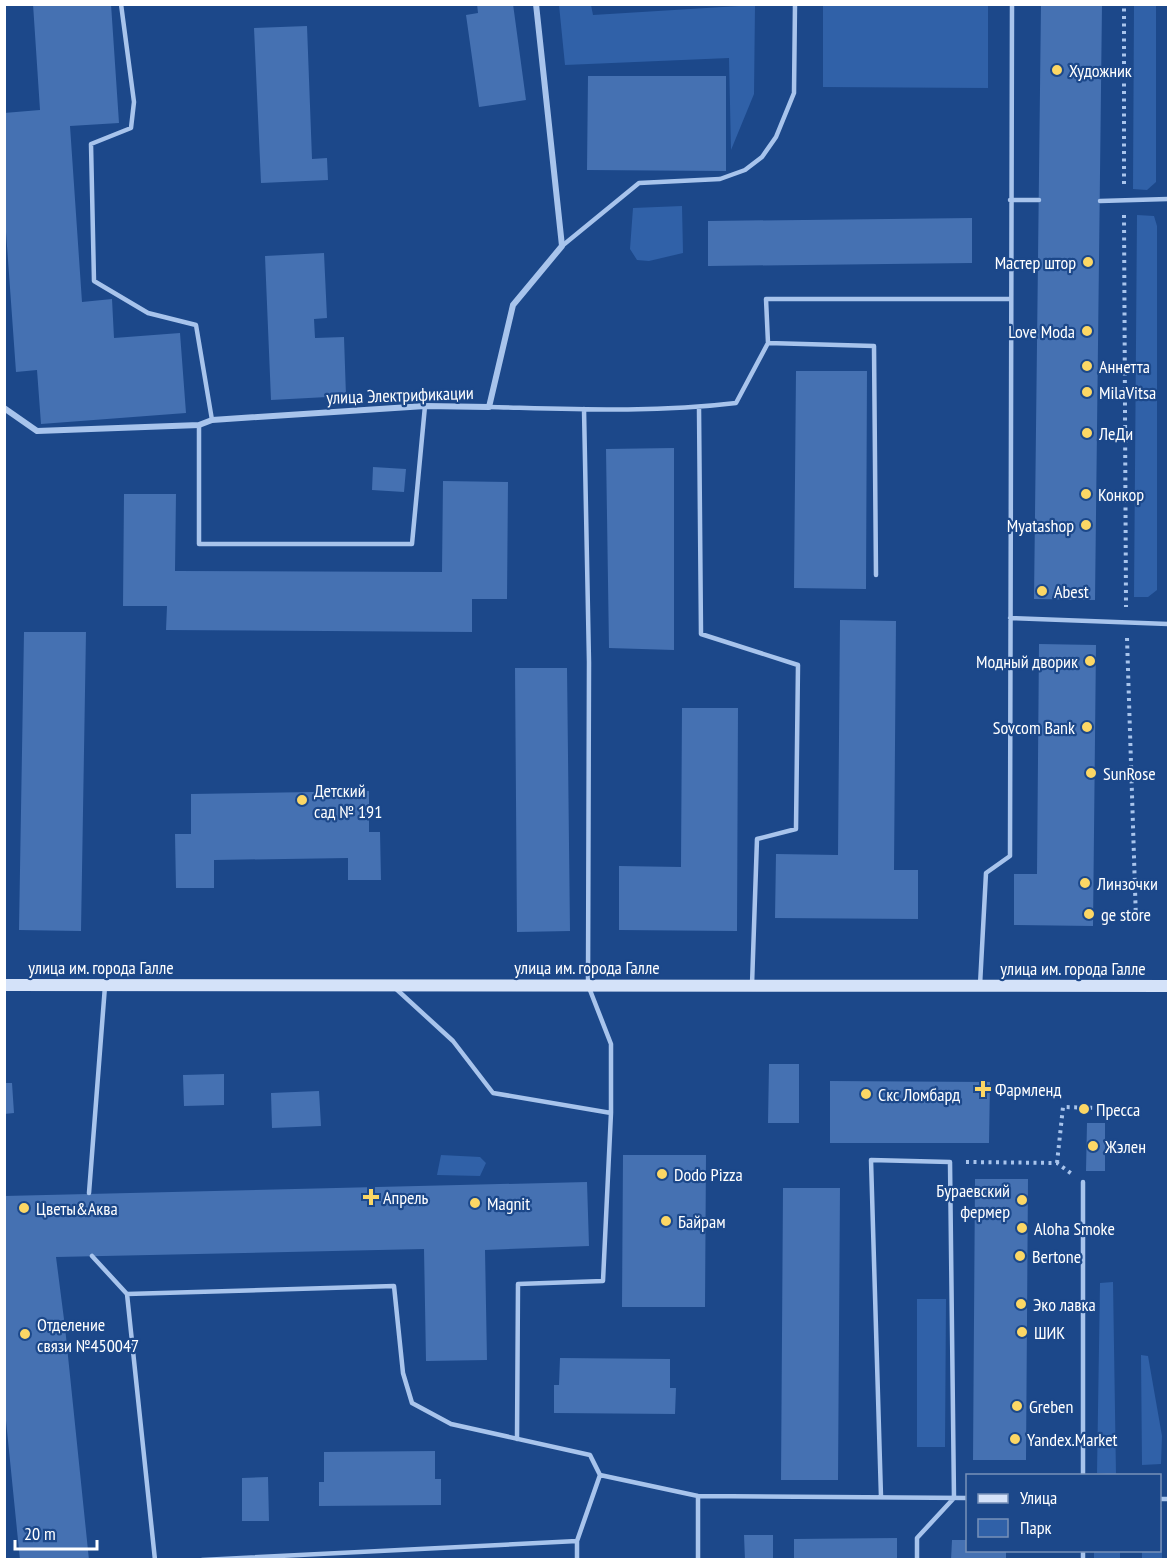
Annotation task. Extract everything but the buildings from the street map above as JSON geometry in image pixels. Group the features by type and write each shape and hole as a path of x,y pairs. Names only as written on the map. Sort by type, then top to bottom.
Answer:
{"main road":[{"name":"улица им. города Галле","path":"4,985 1168,986"}],"street":[{"path":"536,4 562,246"},
{"name":"улица Электрификации","path":"4,408 37,431 199,425 212,420 425,406 489,407 513,305 562,246"}],"lane":[{"path":"121,4 134,102 130,128 91,144 94,280 148,313 196,325 212,420"},
{"path":"562,246 639,183 720,179 745,170 762,157 776,138 794,93 795,4"},
{"path":"980,986 986,873 1010,856 1012,4"},
{"path":"1100,201 1168,199"},
{"path":"1010,200 1039,200"},
{"path":"489,407 584,410 699,408 736,403 768,343 766,299 1011,299"},
{"path":"768,343 874,346 876,575"},
{"path":"199,425 199,543 412,544 425,406"},
{"path":"699,408 701,634 798,665 796,829 758,839 752,986"},
{"path":"517,1439 518,1284 603,1281 611,1113 611,1044 588,986 589,662 584,410"},
{"path":"1010,618 1168,624"},
{"path":"392,985 453,1041 493,1093 611,1113"},
{"path":"89,1193 105,986"},
{"path":"881,1497 871,1160 950,1162 954,1498 917,1538 917,1560"},
{"path":"1083,1182 1083,1474"},
{"path":"92,1256 127,1294 155,1560"},
{"path":"127,1294 394,1286 403,1373 412,1403 451,1424 590,1455 600,1475 577,1542 577,1560"},
{"path":"600,1475 698,1496 966,1498"},
{"path":"698,1496 698,1560"},
{"path":"202,1560 577,1542"}],"path":[{"path":"1124,4 1127,622 1136,920"},
{"path":"950,1162 1057,1164 1063,1107 1136,1109"}],"green space":[{"path":"559,5 591,5 593,15 755,5 754,94 731,150 729,58 565,65"},
{"path":"823,5 988,5 988,88 823,87"},
{"path":"1134,5 1156,5 1156,182 1147,190 1133,189"},
{"path":"682,206 683,253 649,261 637,260 630,249 633,208"},
{"path":"1137,215 1154,216 1157,226 1157,590 1148,597 1134,597"},
{"path":"441,1155 480,1157 486,1163 480,1176 437,1175"},
{"path":"1113,1282 1116,1474 1097,1473 1100,1283"},
{"path":"917,1299 946,1299 945,1447 917,1447"},
{"path":"1141,1355 1148,1356 1162,1436 1161,1464 1142,1465"},
{"path":"1162,1507 1162,1559 1142,1559 1142,1552 1161,1552"},
{"path":"1094,1552 1120,1552 1120,1559 1094,1559"}],"place":[{"name":"Художник","path":"1057,70"},
{"name":"Мастер штор","path":"1088,262"},
{"name":"Love Moda","path":"1087,331"},
{"name":"Аннетта","path":"1087,366"},
{"name":"MilaVitsa","path":"1087,392"},
{"name":"ЛеДи","path":"1087,433"},
{"name":"Конкор","path":"1086,494"},
{"name":"Myatashop","path":"1086,525"},
{"name":"Abest","path":"1042,591"},
{"name":"Модный дворик","path":"1090,661"},
{"name":"Sovcom Bank","path":"1087,727"},
{"name":"SunRose","path":"1091,773"},
{"name":"Детский сад № 191","path":"302,800"},
{"name":"Линзочки","path":"1085,883"},
{"name":"ge store","path":"1089,914"},
{"name":"Фармленд","path":"983,1089"},
{"name":"Скс Ломбард","path":"866,1094"},
{"name":"Пресса","path":"1084,1109"},
{"name":"Жэлен","path":"1093,1146"},
{"name":"Dodo Pizza","path":"662,1174"},
{"name":"Апрель","path":"371,1197"},
{"name":"Бураевский фермер","path":"1022,1200"},
{"name":"Magnit","path":"475,1203"},
{"name":"Цветы&Аква","path":"24,1208"},
{"name":"Байрам","path":"666,1221"},
{"name":"Aloha Smoke","path":"1022,1228"},
{"name":"Bertone","path":"1020,1256"},
{"name":"Эко лавка","path":"1021,1304"},
{"name":"ШИК","path":"1022,1332"},
{"name":"Отделение связи №450047","path":"25,1334"},
{"name":"Greben","path":"1017,1406"},
{"name":"Yandex.Market","path":"1015,1439"}]}
